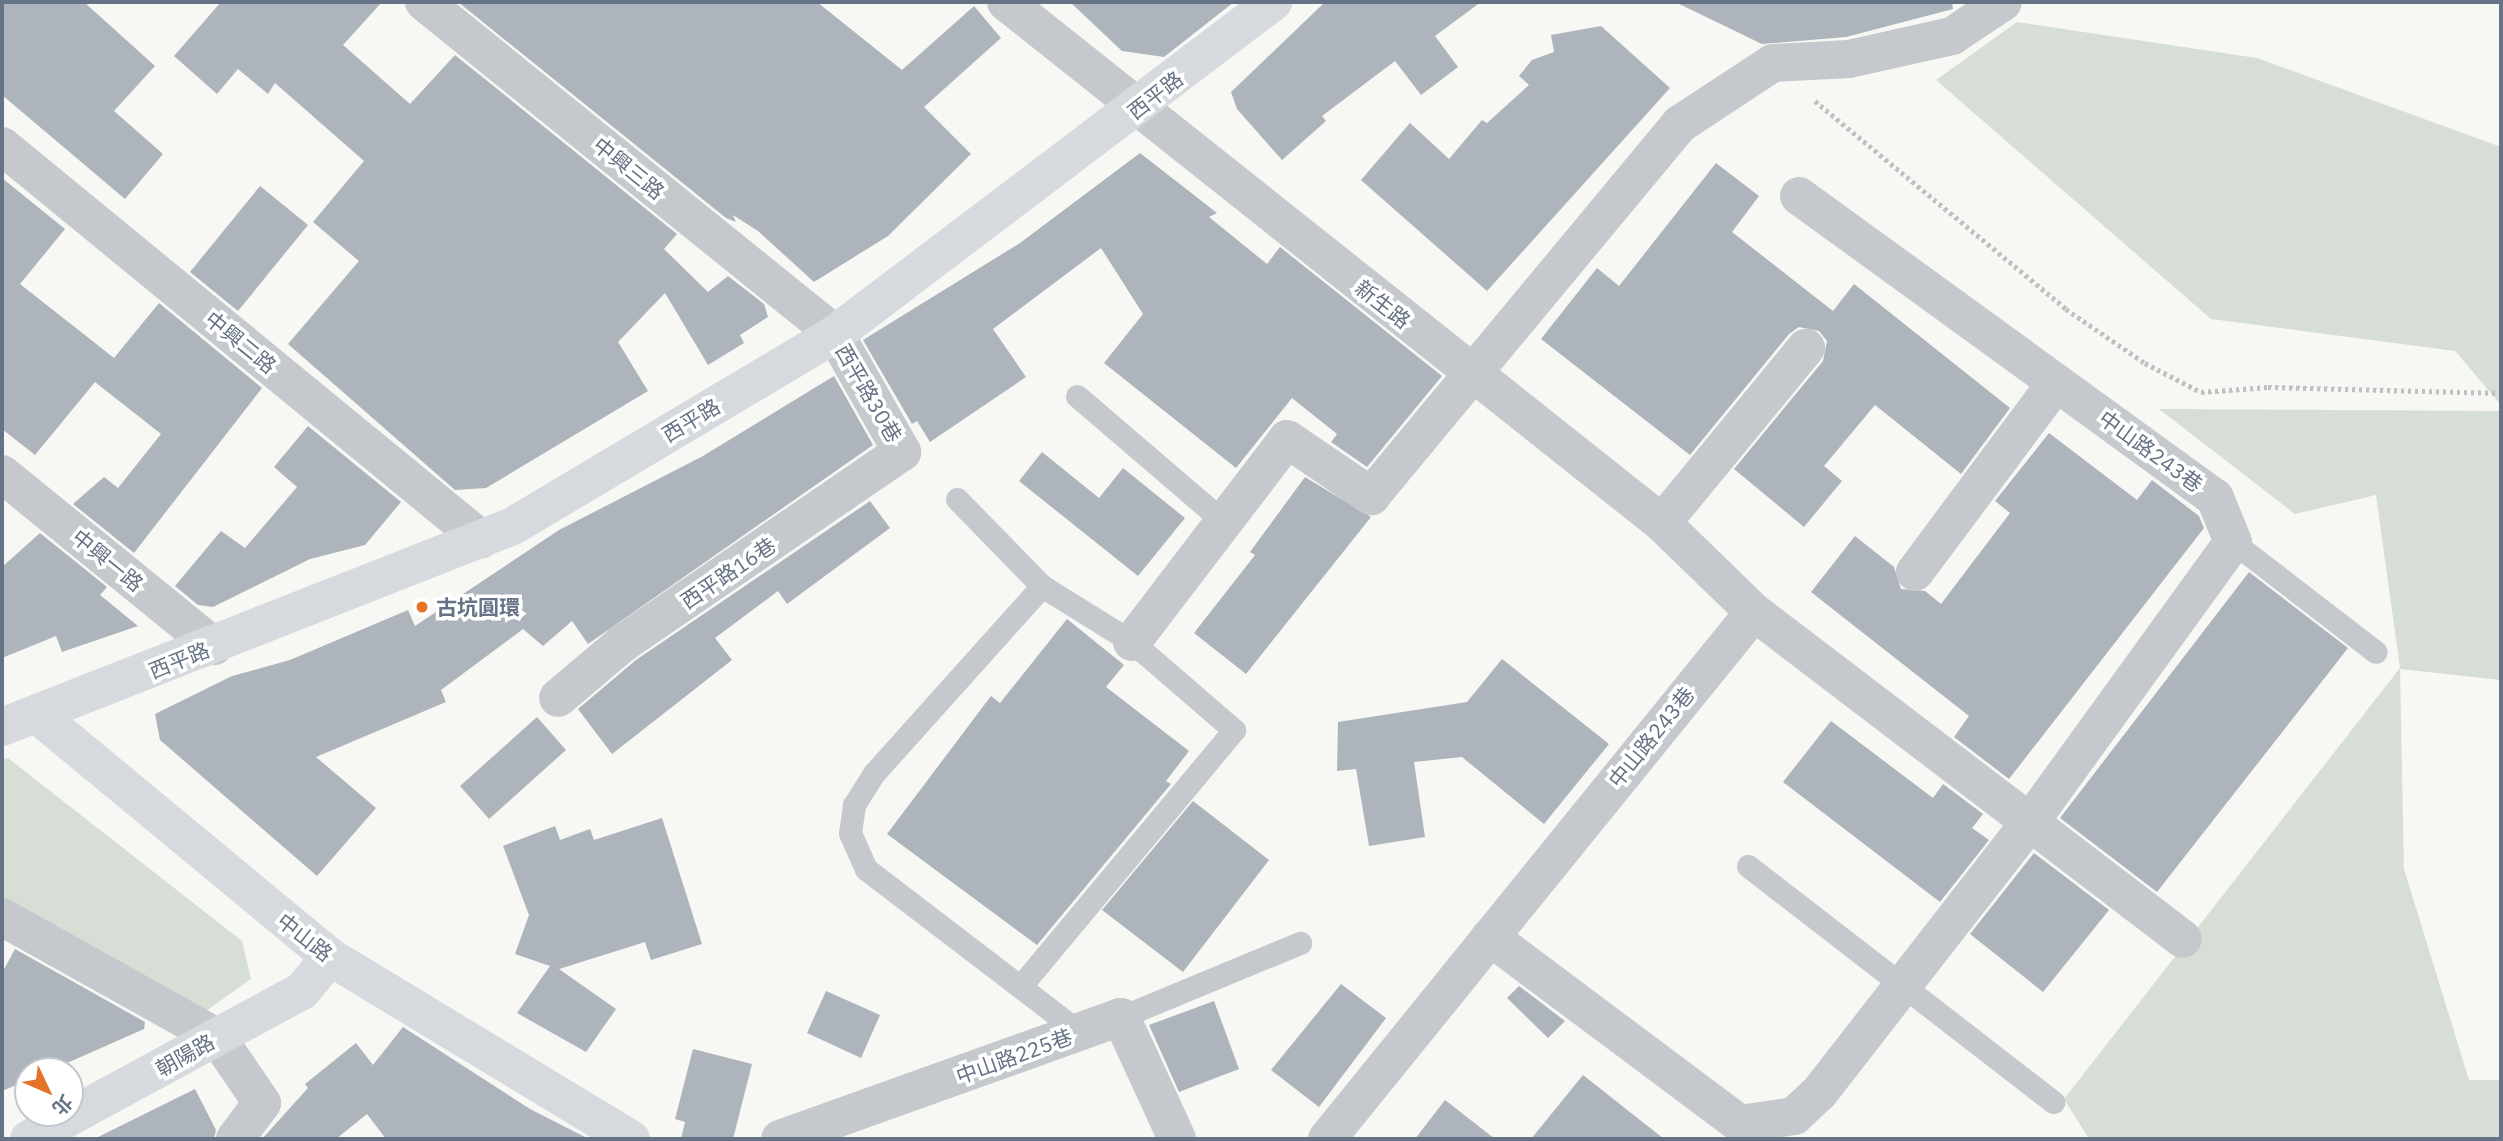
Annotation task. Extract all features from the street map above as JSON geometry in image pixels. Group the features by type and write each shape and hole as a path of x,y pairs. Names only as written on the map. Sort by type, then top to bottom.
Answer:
{"main road":[{"name":"西平路","path":"40,717 481,539 835,334 1136,111 1273,2"},
{"path":"2,727 40,717"},
{"name":"中山路","path":"40,717 330,957 631,1139"},
{"name":"朝陽路","path":"29,1139 302,991 330,957"}],"street":[{"name":"中興三路","path":"424,2 835,334"},
{"name":"新生路","path":"1006,2 1136,111 1662,523 1754,612"},
{"path":"1132,642 1287,439 1371,496 1680,124 1773,63 1849,60 1952,36 2003,2"},
{"name":"中興二路","path":"2,146 481,539"},
{"name":"中山路243巷","path":"1799,196 2215,498 2233,542"},
{"name":"西平路30巷","path":"835,334 902,452"},
{"path":"1662,523 1806,348"},
{"path":"1915,572 2056,383"},
{"name":"西平路16巷","path":"558,698 623,643 902,452"},
{"name":"中興一路","path":"2,474 214,646"},
{"path":"1490,937 1740,1124 1781,1131 1808,1106 2028,825 2233,542"},
{"path":"1754,612 2028,825 2183,939"},
{"name":"中山路243巷","path":"1327,1139 1754,612"},
{"path":"2,918 217,1037 262,1103 236,1139"},
{"path":"1121,1017 1177,1139"},
{"name":"中山路225巷","path":"780,1139 1121,1017"}],"lane":[{"path":"1077,396 1225,523"},
{"path":"957,499 1042,586 1132,642 1234,730 1020,987"},
{"path":"2233,542 2376,652"},
{"path":"1042,586 874,773 854,805 850,833 866,869 1079,1032"},
{"path":"1748,866 2053,1102"},
{"path":"1121,1017 1300,943"}],"path":[{"path":"1773,63 2066,309 2145,363 2201,392 2268,387 2501,393"}],"shaded area":[{"path":"2017,22 2257,58 2501,147 2501,405 2455,351 2211,319 1936,80"},
{"path":"2159,409 2501,411 2501,680 2400,669 2404,869 2469,1080 2501,1080 2501,1139 2089,1139 2064,1099 2400,668 2376,495 2295,514"},
{"path":"8,758 242,941 251,979 203,1013 2,905 2,760"}],"building":[{"path":"2,2 84,2 155,66 114,111 163,154 125,199 2,95"},
{"path":"221,2 382,2 343,45 410,104 455,55 677,234 664,249 708,292 728,276 764,304 768,317 740,335 744,343 708,365 665,293 618,342 648,391 486,488 455,490 288,344 359,261 313,222 364,161 275,83 268,94 238,69 217,94 174,56"},
{"path":"458,2 817,2 902,70 974,6 1001,38 924,107 971,154 888,236 814,282 758,231 733,215 736,222 726,218"},
{"path":"1070,2 1234,2 1164,57 1122,51"},
{"path":"1325,2 1481,2 1435,36 1458,67 1421,95 1395,61 1322,116 1326,121 1282,160 1237,109 1231,92"},
{"path":"1675,2 1952,2 1953,9 1846,37 1762,44"},
{"path":"1601,26 1670,88 1487,291 1361,180 1410,123 1449,159 1482,120 1487,123 1529,85 1519,76 1532,60 1554,52 1551,35"},
{"path":"1140,153 1217,213 1209,217 1267,264 1280,247 1442,376 1367,467 1331,442 1337,434 1292,398 1236,468 1104,363 1143,314 1101,248 993,329 1026,377 930,442 917,421 912,424 863,340 1020,243"},
{"path":"1716,163 1759,196 1732,232 1833,311 1854,284 2010,408 1961,474 1875,405 1824,466 1842,481 1804,527 1734,469 1823,361 1827,341 1819,331 1799,327 1789,334 1690,455 1541,339 1597,268 1619,286"},
{"path":"2,178 65,229 20,284 114,358 159,303 262,388 134,553 73,504 104,477 118,488 161,434 95,382 35,455 2,429"},
{"path":"260,186 308,225 238,311 190,272"},
{"path":"834,376 873,445 588,644 572,621 543,646 523,629 441,690 446,702 316,757 376,808 317,876 160,740 155,714 232,676 290,660 408,610 415,626 559,530 703,456"},
{"path":"308,426 401,502 365,545 310,559 213,607 198,605 175,586 221,531 245,548 297,487 274,467"},
{"path":"2049,433 2137,500 2152,480 2199,516 2204,528 2009,779 1954,737 1969,716 1811,592 1855,536 1894,567 1901,589 1925,591 1941,604 2010,513 1995,501"},
{"path":"1042,452 1099,498 1123,468 1185,518 1138,576 1019,481"},
{"path":"1305,477 1371,517 1246,674 1194,633 1255,555 1250,552"},
{"path":"870,501 890,528 787,604 778,591 715,638 732,660 612,754 578,709 636,660"},
{"path":"40,533 107,587 100,595 138,626 62,652 56,636 2,658 2,567"},
{"path":"2249,572 2348,648 2157,892 2060,818"},
{"path":"1067,619 1124,665 1106,687 1189,751 1166,781 1171,784 1037,945 887,834 991,696 1000,703"},
{"path":"1502,659 1609,744 1544,824 1462,757 1414,762 1425,837 1369,846 1356,769 1337,771 1338,722 1467,702"},
{"path":"537,717 566,750 489,819 460,786"},
{"path":"1831,721 1933,798 1943,784 1983,814 1972,828 1989,840 1940,902 1783,782"},
{"path":"1193,801 1269,860 1183,972 1102,910"},
{"path":"662,818 702,944 651,960 645,942 559,969 616,1009 586,1052 517,1013 550,966 515,954 529,915 503,846 555,826 560,840 590,829 594,840"},
{"path":"2034,853 2109,910 2043,992 1970,934"},
{"path":"15,949 145,1022 144,1029 81,1057 14,1057 14,1086 2,1091 2,973"},
{"path":"1341,984 1386,1018 1319,1107 1271,1070"},
{"path":"1519,986 1565,1021 1548,1038 1507,998"},
{"path":"826,991 880,1015 861,1058 807,1033"},
{"path":"1214,1001 1239,1069 1179,1092 1149,1025"},
{"path":"403,1027 530,1109 589,1139 386,1139 367,1114 336,1139 262,1139 308,1088 305,1084 356,1043 373,1065"},
{"path":"693,1049 752,1064 733,1139 681,1139 685,1122 675,1119"},
{"path":"1583,1075 1664,1139 1531,1139"},
{"path":"195,1089 216,1130 214,1139 94,1139"},
{"path":"1445,1100 1495,1139 1415,1139"}],"place":[{"name":"古坑圓環","path":"422,607"}]}
